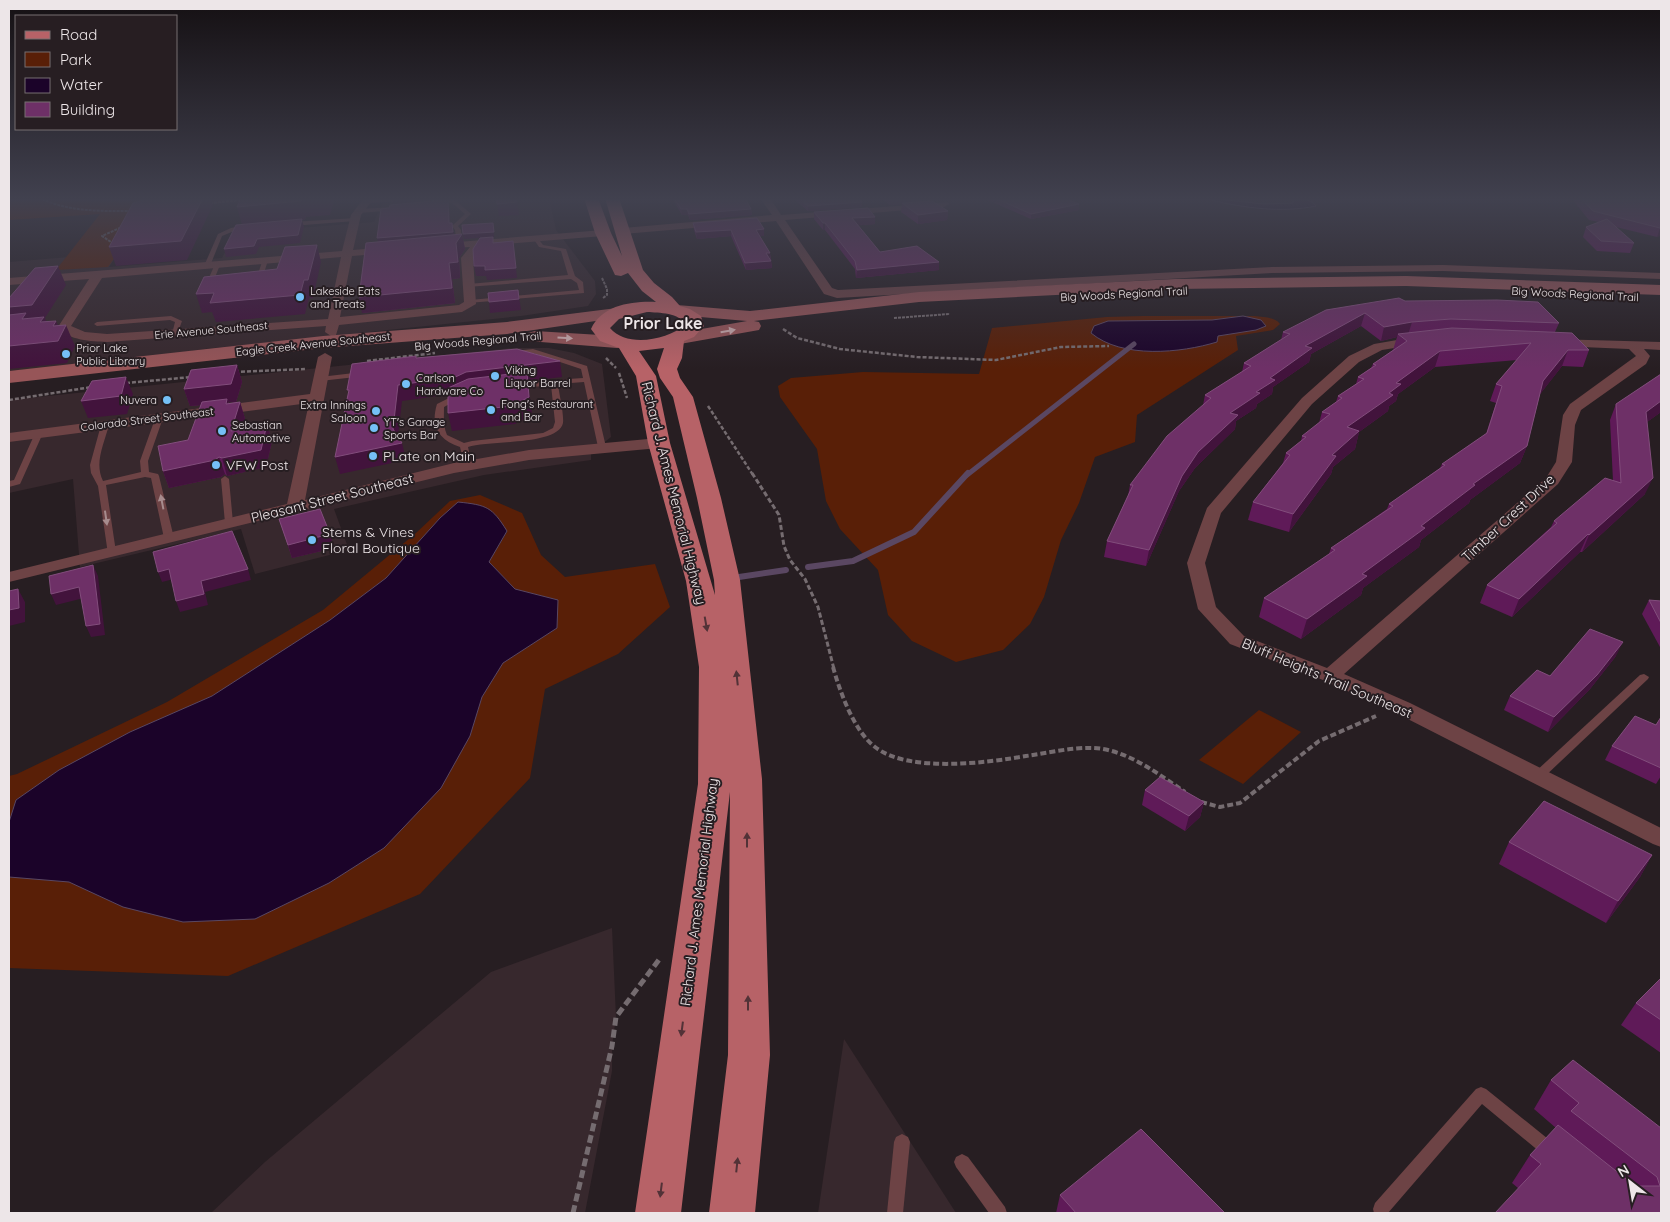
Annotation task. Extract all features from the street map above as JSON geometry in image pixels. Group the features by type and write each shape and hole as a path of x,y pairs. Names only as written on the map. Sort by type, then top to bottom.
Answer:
{"main road":[{"path":"614,255 627,282 623,303 647,308 676,324 799,320 981,305 1141,295 1413,290 1661,300"},
{"path":"630,255 635,272 648,287 666,301 676,324"},
{"path":"615,347 650,344 676,324 964,293 1400,274 1661,290"},
{"name":"Richard J. Ames Memorial Highway","path":"623,303 602,323 600,329 603,335 634,361 646,376 659,443 699,581 712,657 714,784 658,1213"},
{"name":"Eagle Creek Avenue Southeast","path":"9,377 324,361 507,328 623,303"},
{"name":"Richard J. Ames Memorial Highway","path":"676,324 672,358 667,369 670,378 683,397 709,498 727,580 746,779 749,1055 732,1213"},
{"name":"Eagle Creek Avenue Southeast","path":"9,389 324,361 543,336 615,347"}],"street":[{"path":"9,282 97,276 323,255"},
{"path":"295,507 347,255"},
{"path":"468,255 466,258 470,302"},
{"path":"803,255 828,291 837,294 1210,272 1400,274 1496,269 1661,276"},
{"name":"Erie Avenue Southeast","path":"97,276 60,328 86,337 107,338 175,334 332,322 462,308 470,302"},
{"name":"Bluff Heights Trail Southeast","path":"1437,339 1408,341 1379,347 1354,359 1308,401 1212,512 1196,564 1207,610 1237,640 1330,676 1403,708 1661,838"},
{"path":"1544,341 1661,346"},
{"name":"Timber Crest Drive","path":"1330,676 1552,481 1564,462 1570,415 1575,407 1641,361 1643,356 1632,344"},
{"name":"Colorado Street Southeast","path":"9,437 316,398"},
{"name":"Pleasant Street Southeast","path":"9,577 468,465 529,455 659,443"}],"lane":[{"path":"215,255 207,291 216,290"},
{"path":"470,302 582,292 580,282 572,276 566,255"},
{"path":"249,287 257,286 265,260"},
{"path":"469,286 572,276"},
{"path":"97,324 171,318 179,321 175,334"},
{"path":"506,354 533,351 584,368 602,447"},
{"path":"324,361 356,375 372,368"},
{"path":"507,388 587,380"},
{"path":"469,392 440,406 440,431 443,436 450,442 464,446 472,443 544,434 556,429 559,422 554,382"},
{"path":"145,474 144,462 159,418"},
{"path":"105,425 94,465 95,473 101,484 111,552"},
{"path":"9,484 17,482 39,433"},
{"path":"464,446 468,465"},
{"path":"101,484 145,474 154,476 160,493 169,538"},
{"path":"225,479 229,523"},
{"path":"1538,776 1644,677"},
{"path":"1381,1209 1481,1094 1562,1160"},
{"path":"895,1213 902,1142"},
{"path":"962,1162 999,1213"}],"path":[{"path":"887,319 954,313"},
{"path":"776,329 789,327"},
{"path":"782,328 796,338 820,345 866,353 907,356 994,360 1070,346 1108,346"},
{"path":"615,347 615,366 620,373 627,399"},
{"name":"Big Woods Regional Trail","path":"364,362 437,352"},
{"path":"226,373 324,361"},
{"path":"120,384 197,376"},
{"path":"9,400 101,386"},
{"path":"704,400 779,515 784,546 790,560 806,579 818,607 838,686 861,733 875,747 896,758 942,764 1003,760 1072,749 1095,748 1118,753 1141,763 1188,793"},
{"path":"1195,798 1210,806 1226,808 1240,803 1319,741 1367,718 1403,708"},
{"path":"573,1213 612,1046 616,1017 664,954"}],"shaded area":[{"path":"93,255 117,255 109,267 222,258 224,255 575,255 595,281 596,294 588,306 521,316 205,349 123,361 9,371 9,262"},
{"path":"513,348 549,348 574,353 602,364 611,437 591,453 591,460 484,475 334,509 349,550 255,574 241,529 80,567 73,479 9,493 9,400"},
{"path":"612,928 616,1017 612,1046 612,1071 585,1213 211,1213 265,1162 491,972"},
{"path":"844,1039 956,1213 818,1213"}],"green space":[{"path":"68,255 117,255 108,267 56,270"},
{"path":"1143,316 1243,316 1255,316 1272,319 1280,324 1273,330 1236,336 1238,350 1137,415 1135,442 1095,457 1079,503 1061,540 1044,597 1030,624 1003,650 956,662 912,641 888,615 878,570 840,529 826,501 817,449 780,397 778,386 791,378 863,372 979,374 992,328 1107,317","holes":["1243,316 1230,334 1218,336 1108,321 1212,320"]},
{"path":"480,495 522,513 541,555 565,577 655,564 670,607 618,654 545,689 530,778 420,894 228,976 9,968 9,877 69,882 123,907 183,922 255,919 329,883 384,848 470,736 482,697 503,663 557,628 558,600 515,589 489,562 507,532 458,502 440,518 386,578 330,620 212,696 130,732 59,770 16,800 9,822 9,776 17,774 167,702 323,610 416,533 450,501"},
{"path":"1259,710 1301,732 1243,784 1199,760"}],"water":[{"path":"1243,316 1261,320 1266,326 1256,330 1218,336 1217,342 1203,346 1169,351 1135,350 1119,347 1091,333 1094,326 1108,321 1212,320"},
{"path":"458,502 482,506 493,512 497,517 507,531 489,562 515,589 558,600 557,628 503,663 482,697 470,736 441,788 384,848 329,883 255,919 183,922 123,907 69,882 9,877 9,822 16,800 59,770 130,732 212,696 330,620 386,578 440,518"}],"building":[{"path":"282,255 314,255 308,280 304,280 300,295 210,303 214,293 196,294 204,277 277,269"},
{"path":"364,255 457,255 458,262 449,263 452,288 359,297"},
{"path":"473,255 515,255 516,268 485,270 485,266 474,266"},
{"path":"742,255 767,255 771,261 745,263"},
{"path":"850,255 929,255 939,262 857,270 855,261"},
{"path":"58,266 32,305 9,307 9,298 35,268"},
{"path":"518,290 519,299 489,302 488,293"},
{"path":"1399,298 1405,301 1497,300 1538,302 1559,323 1451,319 1412,322 1384,327 1365,313 1305,346 1312,348 1270,378 1275,380 1256,392 1260,393 1230,413 1238,415 1198,452 1182,476 1149,550 1107,541 1133,485 1130,485 1167,436 1211,398 1205,395 1251,366 1244,363 1290,334 1283,332 1326,310"},
{"path":"26,313 22,319 44,317 40,322 56,321 53,326 66,325 58,341 9,346 9,315"},
{"path":"1452,328 1572,333 1589,350 1568,350 1543,381 1527,446 1473,484 1475,485 1421,526 1425,528 1362,574 1367,576 1307,619 1264,598 1335,550 1331,548 1393,506 1389,504 1487,433 1502,386 1496,384 1531,343 1440,351 1396,383 1401,384 1389,393 1393,395 1347,427 1359,431 1332,455 1336,456 1293,514 1253,502 1290,455 1286,453 1306,437 1302,436 1330,414 1322,412 1342,398 1338,396 1364,379 1358,377 1376,365 1373,364 1407,341 1398,334"},
{"path":"517,349 560,361 466,372 449,380 449,378 398,385 393,429 402,443 335,457 349,390 347,390 352,364 416,356 416,358"},
{"path":"237,365 231,384 184,389 191,370"},
{"path":"527,372 529,397 512,406 448,413 448,388 468,379"},
{"path":"1661,374 1661,401 1646,412 1653,478 1588,534 1519,599 1487,585 1557,523 1554,521 1605,478 1621,483 1616,404"},
{"path":"126,377 121,396 81,401 92,381"},
{"path":"227,399 226,404 240,402 231,431 267,424 261,450 219,457 215,460 163,471 158,446 188,440 202,402"},
{"path":"320,509 330,534 288,545 279,519"},
{"path":"232,531 248,569 201,581 204,594 176,601 169,569 158,572 153,552"},
{"path":"93,565 100,624 86,626 79,587 51,594 49,576"},
{"path":"18,589 19,608 9,610 9,591"},
{"path":"1649,600 1661,601 1661,623"},
{"path":"1590,629 1623,642 1597,675 1554,717 1510,696 1537,670 1550,676"},
{"path":"1635,716 1656,725 1661,717 1661,768 1612,746"},
{"path":"1160,777 1204,802 1189,816 1145,790"},
{"path":"1544,801 1652,855 1618,901 1509,842"},
{"path":"1661,978 1661,1020 1636,1003"},
{"path":"1573,1060 1661,1128 1661,1213 1495,1213 1541,1164 1530,1155 1558,1125 1635,1186 1660,1186 1657,1177 1571,1111 1579,1103 1551,1080"},
{"path":"1141,1129 1225,1213 1076,1213 1060,1195"}],"waterway":[{"path":"967,475 1134,344"},
{"path":"808,567 853,561 914,532 968,473"},
{"path":"739,577 786,570"}],"place":[{"name":"Lakeside Eats and Treats","path":"300,297"},
{"name":"Prior Lake Public Library","path":"66,354"},
{"name":"Viking Liquor Barrel","path":"495,376"},
{"name":"Carlson Hardware Co","path":"406,384"},
{"name":"Nuvera","path":"167,400"},
{"name":"Fong's Restaurant and Bar","path":"491,410"},
{"name":"Extra Innings Saloon","path":"376,411"},
{"name":"YT's Garage Sports Bar","path":"374,428"},
{"name":"Sebastian Automotive","path":"222,431"},
{"name":"PLate on Main","path":"373,456"},
{"name":"VFW Post","path":"216,465"},
{"name":"Stems & Vines Floral Boutique","path":"312,540"}],"district":[{"name":"Prior Lake","path":"663,323"}]}
